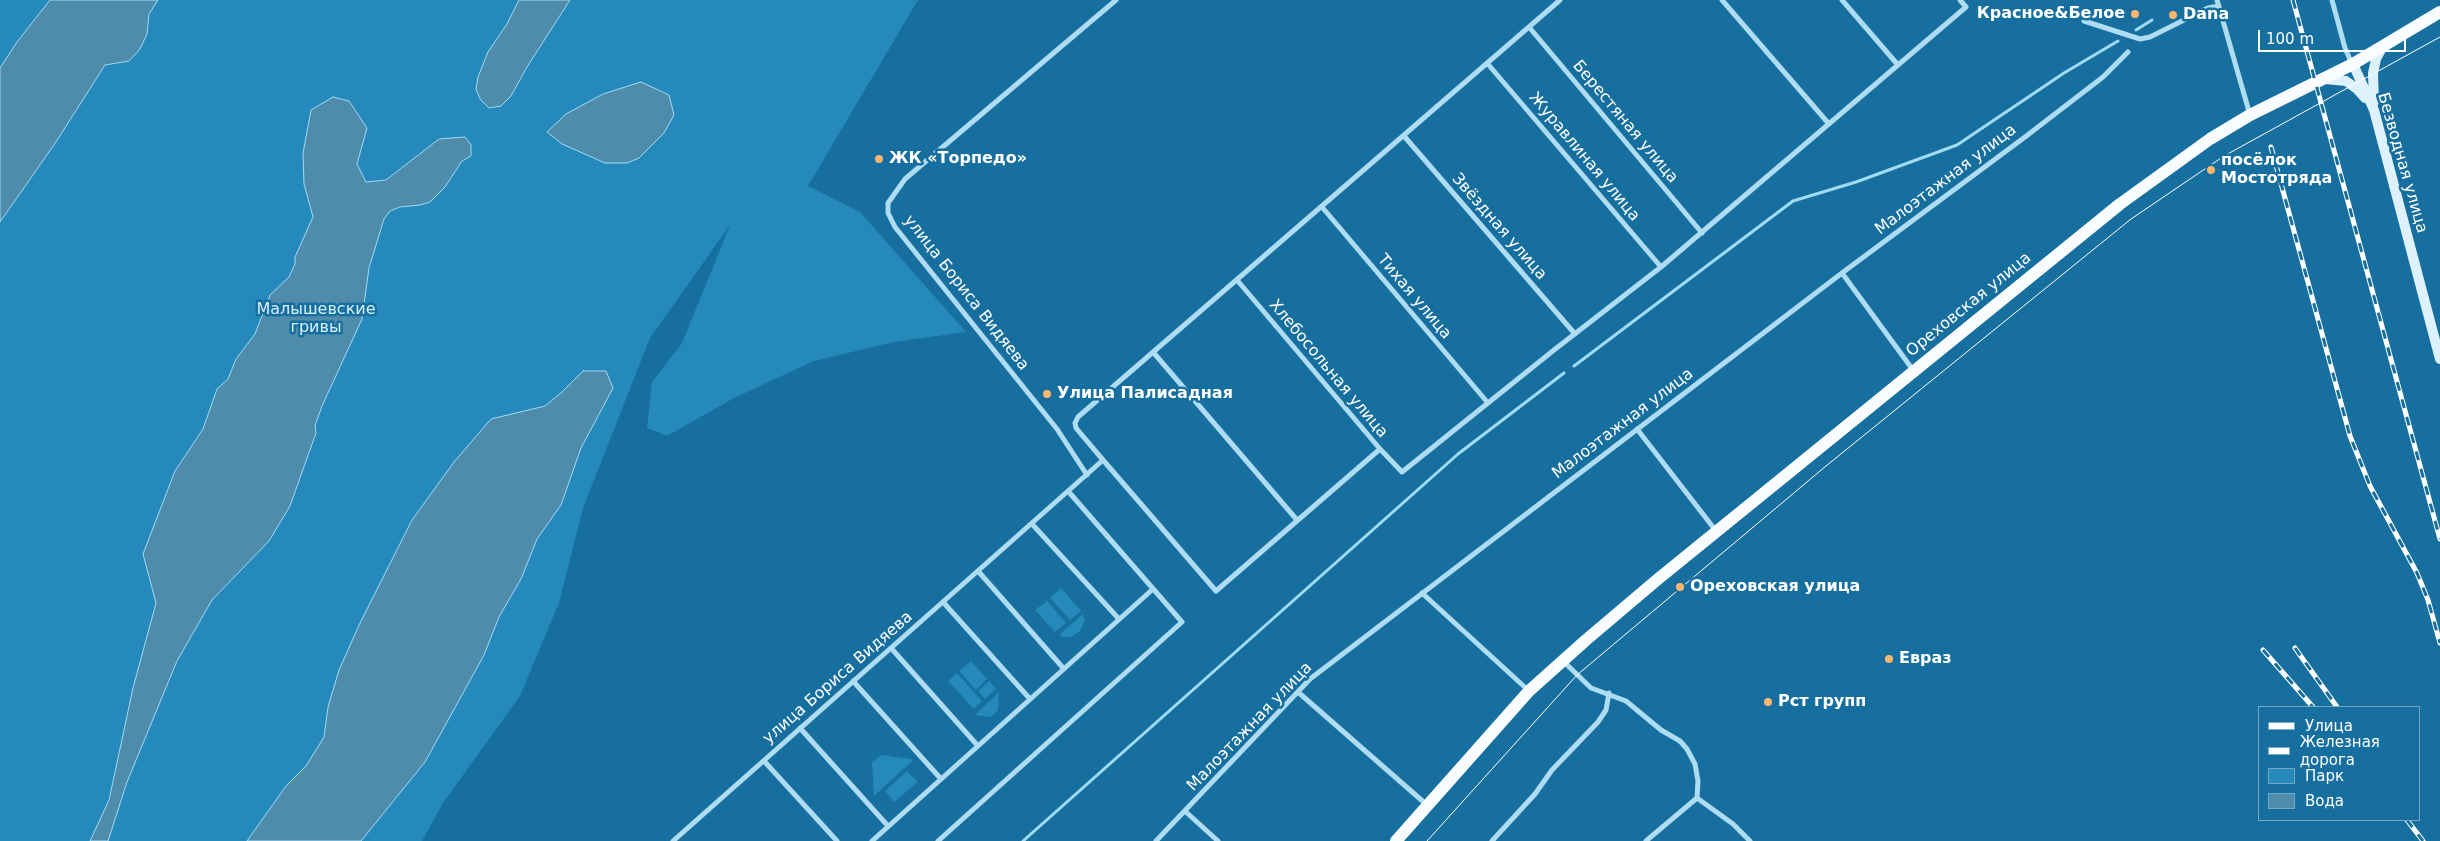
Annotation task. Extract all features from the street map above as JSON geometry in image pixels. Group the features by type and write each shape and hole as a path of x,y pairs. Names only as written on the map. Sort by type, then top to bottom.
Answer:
{"main road":[{"name":"Ореховская улица","path":"1396,841 1529,691 1623,608 2154,178 2194,148 2250,115 2326,79 2440,12"},
{"path":"2374,110 2373,73 2376,59 2383,46"},
{"name":"Безводная улица","path":"2353,64 2374,110 2440,359"},
{"path":"2326,79 2346,81 2352,84 2374,110"}],"street":[{"name":"улица Бориса Видяева","path":"1087,475 1058,429 895,227 888,213 888,203 905,179 1116,0"},
{"path":"1380,449 1216,591 1076,428 1076,423 1078,417 1560,0"},
{"path":"1722,0 1829,124"},
{"path":"1842,0 1898,65"},
{"path":"1488,403 1702,233 1966,6 1960,0"},
{"path":"2218,0 2250,115"},
{"path":"2332,0 2345,48 2353,64"},
{"path":"2084,20 2140,39 2158,34 2208,8 2219,6"},
{"name":"Берестяная улица","path":"1529,27 1702,233"},
{"name":"Малоэтажная улица","path":"1156,841 1186,812 1310,679 1842,273 2103,77 2128,52"},
{"name":"Журавлиная улица","path":"1487,63 1661,267"},
{"name":"Звёздная улица","path":"1404,136 1575,334"},
{"name":"Тихая улица","path":"1322,206 1488,403"},
{"path":"1842,273 1914,371"},
{"name":"Хлебосольная улица","path":"1238,280 1380,449 1402,472 1488,403"},
{"path":"1153,352 1297,520"},
{"path":"1637,429 1717,532"},
{"name":"улица Бориса Видяева","path":"673,841 1103,460"},
{"path":"938,841 1182,622 1068,491"},
{"path":"1032,524 1119,619"},
{"path":"978,571 1064,669"},
{"path":"872,841 1153,589"},
{"path":"1422,593 1529,691"},
{"path":"943,602 1030,699"},
{"path":"891,648 978,746"},
{"path":"1563,661 1591,688 1609,693 1626,701 1687,748 1695,764 1698,781 1697,798 1646,841"},
{"path":"853,681 941,779"},
{"path":"1298,692 1427,806"},
{"path":"1492,841 1534,794 1552,770 1598,722 1606,710 1609,693"},
{"path":"800,728 888,826"},
{"path":"764,761 837,841"},
{"path":"1697,798 1733,824 1750,841"},
{"path":"1186,812 1218,841"}],"green space":[{"name":"Малышевские гривы","path":"0,0 918,0 808,186 860,212 966,332 894,342 814,361 734,398 667,436 647,428 652,382 682,343 730,225 650,338 583,508 559,603 520,696 443,803 422,841 0,841"},
{"path":"1061,588 1081,611 1070,620 1050,598"},
{"path":"1047,601 1066,623 1055,632 1035,610"},
{"path":"1083,614 1085,620 1080,631 1071,637 1061,637 1060,634"},
{"path":"971,661 987,679 976,690 959,671"},
{"path":"957,673 982,701 974,709 948,681"},
{"path":"989,681 996,689 985,699 978,691"},
{"path":"999,692 998,710 991,717 975,715"},
{"path":"881,755 911,759 912,761 874,796 872,762"},
{"path":"907,771 918,782 894,802 885,791"}],"water":[{"path":"50,0 158,0 149,14 147,34 140,49 129,61 105,65 56,142 0,222 0,68 17,42"},
{"path":"519,0 570,0 527,67 511,96 501,106 489,108 480,99 476,89 478,77 488,52 507,24"},
{"path":"641,82 669,95 674,115 664,133 639,158 627,163 605,163 562,144 547,132 566,114 603,94"},
{"path":"333,97 349,101 367,128 357,164 366,182 386,180 439,139 465,137 471,145 471,156 462,161 445,187 430,202 400,207 390,211 384,219 369,268 362,319 322,406 315,426 316,433 290,506 269,541 212,600 177,661 127,782 108,841 90,841 109,800 133,688 156,603 143,554 175,471 203,429 217,389 228,379 236,359 255,334 270,295 289,277 295,264 295,257 313,217 304,184 303,153 311,110"},
{"path":"583,371 606,371 613,388 581,448 561,505 537,539 521,579 499,617 484,655 425,762 361,841 247,841 286,786 306,766 324,737 328,707 339,670 360,623 412,520 454,462 491,419 545,406"}],"waterway":[{"path":"2136,30 2152,20"},
{"path":"1574,366 1793,201 1856,182 1957,145 2064,73 2118,41"},
{"path":"1023,841 1458,454 1564,373"}],"tram line":[{"path":"1427,841 1577,675 1826,466 2131,219 2224,156 2440,37"}],"railway":[{"path":"2293,0 2440,539"},
{"path":"2271,147 2350,436 2370,486 2417,573 2428,600 2440,643"},
{"path":"2295,648 2336,706"},
{"path":"2263,650 2312,706"},
{"path":"2408,821 2423,841"}],"place":[{"name":"Красное&Белое","path":"2135,14"},
{"name":"Dana","path":"2173,15"},
{"name":"ЖК «Торпедо»","path":"879,159"},
{"name":"посёлок Мостотряда","path":"2211,170"},
{"name":"Улица Палисадная","path":"1047,394"},
{"name":"Ореховская улица","path":"1680,587"},
{"name":"Евраз","path":"1889,659"},
{"name":"Рст групп","path":"1768,702"}]}
